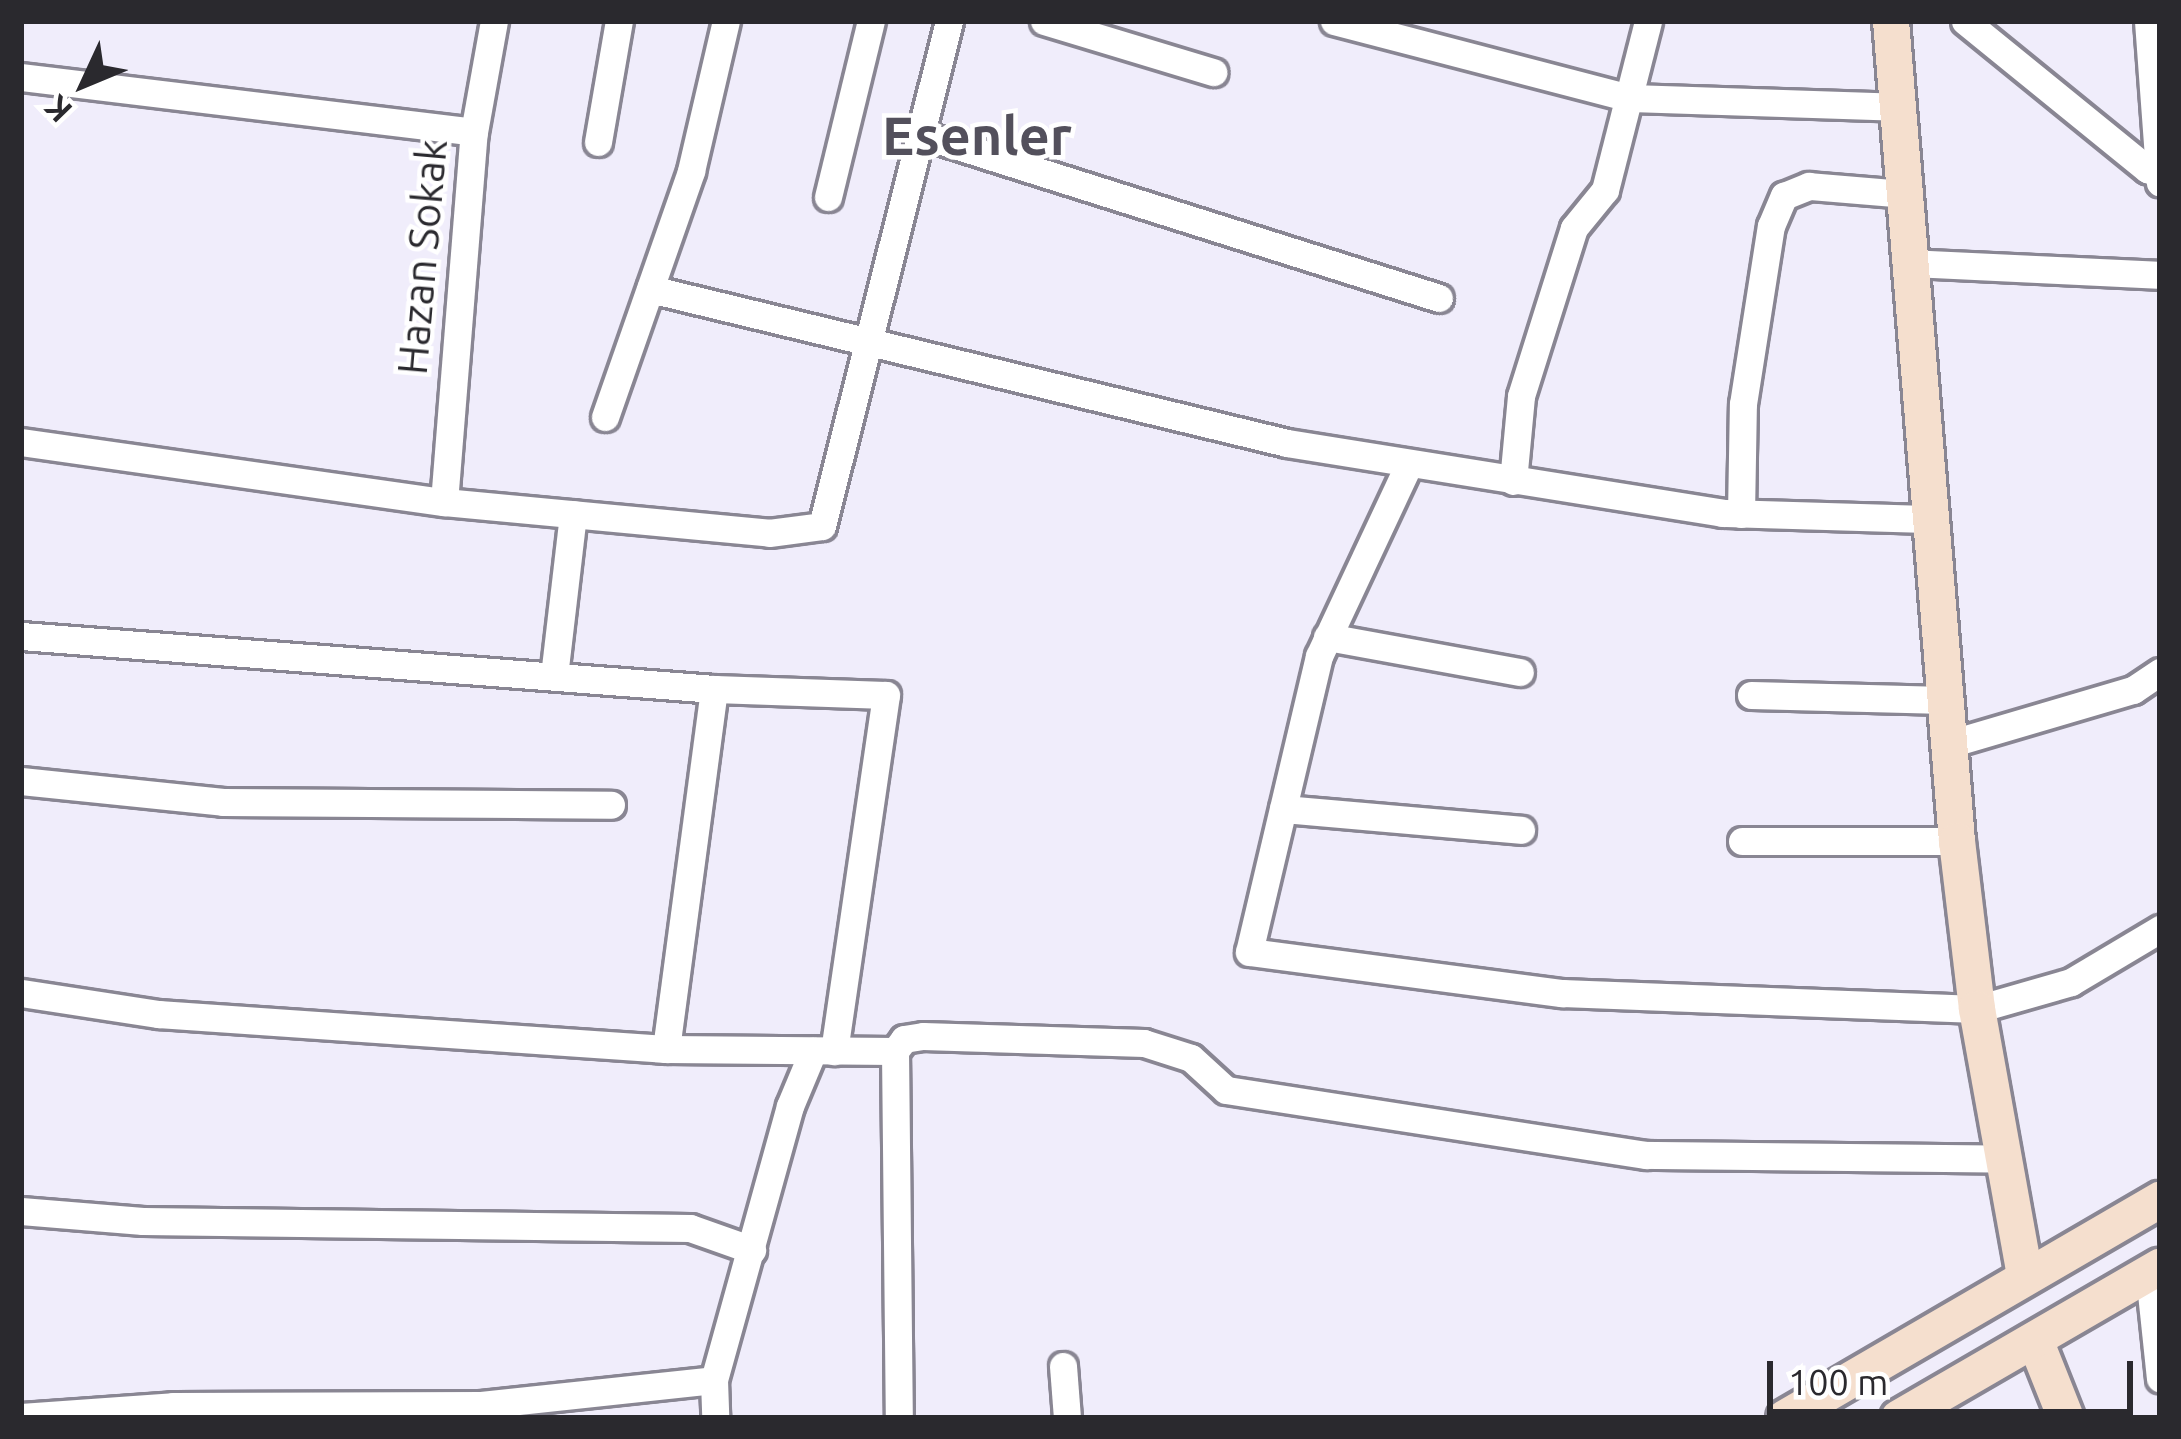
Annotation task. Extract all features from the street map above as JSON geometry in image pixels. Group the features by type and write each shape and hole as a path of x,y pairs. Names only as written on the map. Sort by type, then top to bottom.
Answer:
{"street":[{"name":"Hazan Sokak","path":"444,502 474,132 494,21"},
{"path":"598,142 619,21"},
{"path":"605,417 691,171 726,21"},
{"path":"828,197 871,21"},
{"path":"21,442 444,502 769,533 822,526 872,344 949,21"},
{"path":"1044,21 1214,72"},
{"path":"1334,21 1629,98 1898,107"},
{"path":"1513,481 1521,396 1574,228 1605,190 1648,21"},
{"path":"1892,21 1957,842 1977,1009 2025,1276"},
{"path":"1965,21 2159,176"},
{"path":"2148,21 2159,176"},
{"path":"21,77 474,132"},
{"path":"922,135 1438,298"},
{"path":"1741,514 1743,404 1771,226 1784,196 1809,186 1905,194"},
{"path":"1910,263 2160,275"},
{"path":"650,289 1287,443 1741,514 1930,519"},
{"path":"1408,464 1327,637 1249,952 1562,993 1977,1009 2072,982 2160,929"},
{"path":"554,676 573,514"},
{"path":"21,637 714,689 886,695 823,1051 790,1106 714,1380 715,1418"},
{"path":"1327,637 1520,672"},
{"path":"1949,744 2132,690 2160,672"},
{"path":"666,1049 714,689"},
{"path":"1751,695 1946,700"},
{"path":"21,781 223,802 611,805"},
{"path":"1283,809 1521,830"},
{"path":"1742,841 1957,842"},
{"path":"21,993 158,1015 666,1049 895,1051"},
{"path":"899,1418 895,1051 904,1039 1144,1043 1192,1058 1226,1090 1646,1155 2002,1159"},
{"path":"1785,1418 2160,1199"},
{"path":"21,1211 143,1221 690,1228 752,1250"},
{"path":"1900,1418 2154,1270 2160,1378"},
{"path":"2035,1340 2066,1418"},
{"path":"1063,1366 1066,1418"},
{"path":"21,1418 173,1406 328,1412 522,1409 714,1380"}],"district":[{"name":"Esenler","path":"977,135"}]}
